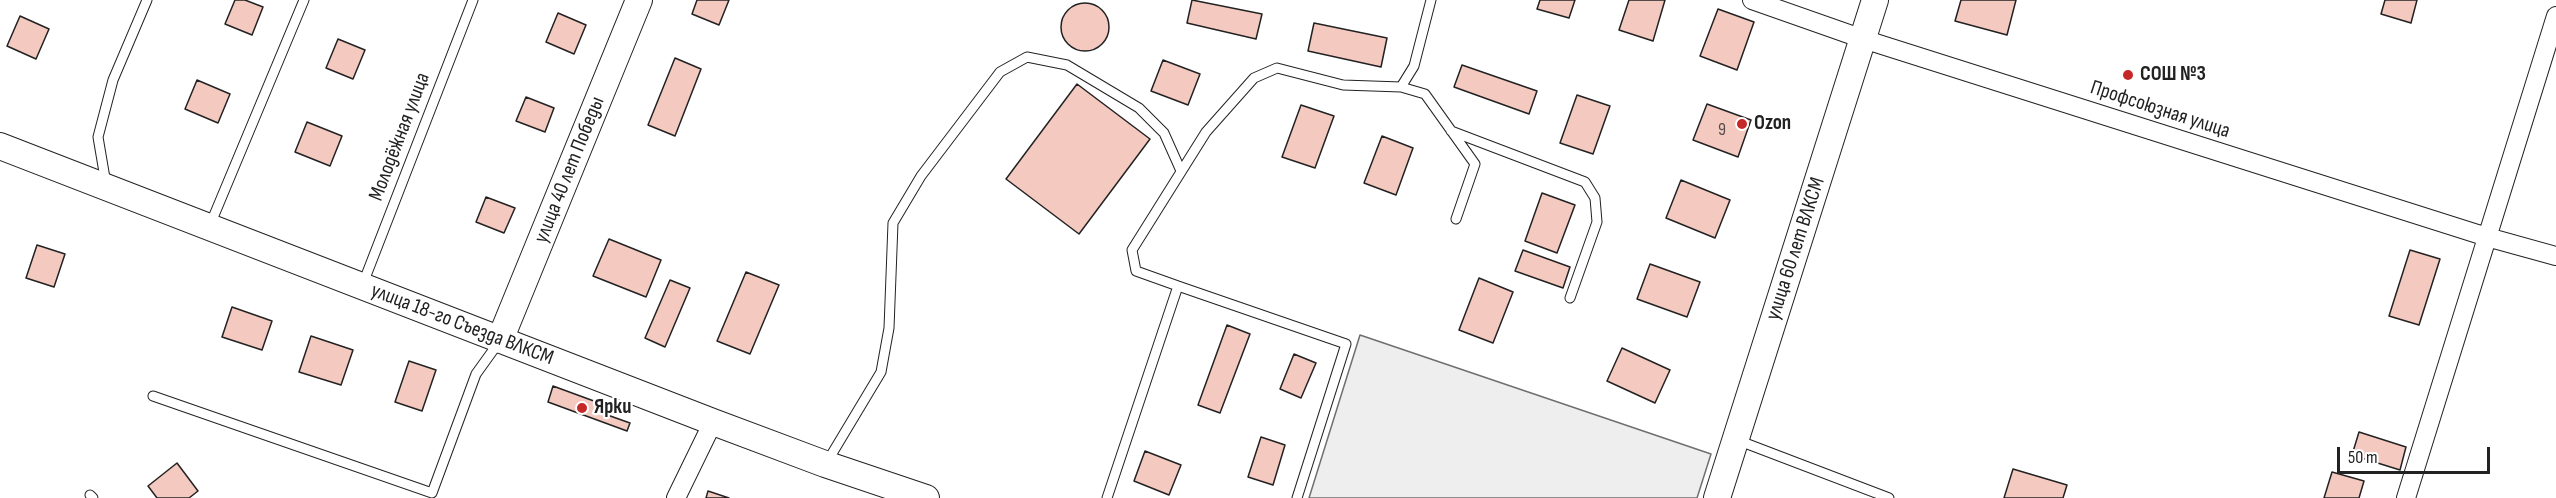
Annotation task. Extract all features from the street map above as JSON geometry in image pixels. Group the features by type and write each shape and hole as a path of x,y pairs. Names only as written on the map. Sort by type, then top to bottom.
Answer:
{"street":[{"name":"улица 40 лет Победы","path":"500,340 639,0"},
{"name":"Профсоюзная улица","path":"1752,0 1863,39 2487,237 2556,256"},
{"name":"улица 60 лет ВЛКСМ","path":"1717,498 1875,0"},
{"path":"2406,498 2556,16"},
{"name":"улица 18-го Съезда ВЛКСМ","path":"0,146 825,464 874,490 926,498"},
{"path":"676,498 713,422"}],"lane":[{"path":"106,186 98,137 113,80 147,0"},
{"path":"210,227 304,0"},
{"name":"Молодёжная улица","path":"362,286 473,0"},
{"path":"1401,87 1414,66 1431,0"},
{"path":"825,464 881,372 889,328 893,223 921,176 1000,72 1027,57 1067,65 1139,108 1164,133 1181,171"},
{"path":"1297,498 1346,344 1136,272 1132,250 1206,132 1254,78 1277,68 1343,86 1401,87 1425,94 1475,164 1456,219"},
{"path":"1451,131 1585,182 1595,198 1597,222 1570,298"},
{"path":"1107,498 1178,286"},
{"path":"153,396 430,495 476,374 500,340"},
{"path":"1736,440 1889,498"}],"shaded area":[{"path":"1360,335 1711,454 1697,498 1309,498"}],"building":[{"path":"235,0 245,0 263,7 252,35 225,24"},
{"path":"697,0 729,0 719,25 692,14"},
{"path":"1192,0 1262,14 1256,39 1187,23"},
{"path":"1540,0 1575,0 1569,18 1537,9"},
{"path":"1629,0 1665,0 1653,41 1619,30"},
{"path":"1961,0 2016,0 2007,35 1955,21"},
{"path":"2385,0 2417,0 2411,23 2381,14"},
{"path":"1080,3 1090,3 1102,10 1109,22 1109,32 1102,44 1090,51 1080,51 1065,40 1061,32 1061,22 1072,7"},
{"path":"1718,9 1754,22 1737,70 1700,56"},
{"path":"558,13 586,25 574,54 546,42"},
{"path":"20,16 49,29 36,59 7,46"},
{"path":"1314,23 1387,38 1381,67 1308,51"},
{"path":"338,39 365,50 353,79 326,68"},
{"path":"675,58 701,69 675,136 648,125"},
{"path":"1163,60 1200,74 1188,105 1151,91"},
{"path":"1462,65 1537,91 1529,114 1454,87"},
{"path":"197,80 230,94 218,123 185,109"},
{"path":"1077,84 1150,139 1079,234 1006,179"},
{"path":"1577,95 1610,106 1593,154 1560,143"},
{"path":"526,97 554,108 545,132 516,121"},
{"path":"1707,104 1751,120 1738,157 1693,140"},
{"path":"1301,105 1334,116 1315,168 1282,157"},
{"path":"307,122 342,136 330,166 295,152"},
{"path":"1382,136 1413,148 1396,195 1364,183"},
{"path":"1681,180 1730,200 1715,238 1666,218"},
{"path":"1542,193 1575,205 1557,253 1525,241"},
{"path":"486,197 515,208 504,233 476,222"},
{"path":"609,239 661,260 646,297 593,276"},
{"path":"37,245 65,254 54,287 26,278"},
{"path":"1523,250 1570,267 1563,288 1515,271"},
{"path":"2410,250 2440,259 2419,325 2389,316"},
{"path":"1650,264 1700,282 1687,317 1637,299"},
{"path":"746,272 779,285 750,354 717,341"},
{"path":"1479,278 1513,292 1493,343 1459,330"},
{"path":"670,280 690,288 665,347 645,338"},
{"path":"232,307 272,321 262,350 222,337"},
{"path":"1227,325 1250,334 1220,413 1198,405"},
{"path":"311,336 353,350 341,385 299,372"},
{"path":"1622,348 1670,370 1655,403 1607,381"},
{"path":"1294,354 1316,363 1301,398 1280,389"},
{"path":"409,361 436,370 422,411 395,402"},
{"name":"Ярки","path":"553,386 602,404 599,412 630,423 627,431 548,402"},
{"path":"2359,432 2406,447 2400,470 2352,455"},
{"path":"1261,437 1285,445 1273,485 1248,477"},
{"path":"1145,451 1181,465 1169,495 1134,481"},
{"path":"177,463 198,491 189,498 157,498 148,486"},
{"path":"2013,469 2067,485 2063,498 2004,498"},
{"path":"2332,472 2364,481 2359,498 2324,498"},
{"path":"708,491 729,498 706,498"}],"place":[{"name":"СОШ №3","path":"2128,75"},
{"name":"Ozon","path":"1742,124"},
{"name":"Ярки","path":"582,408"}]}
